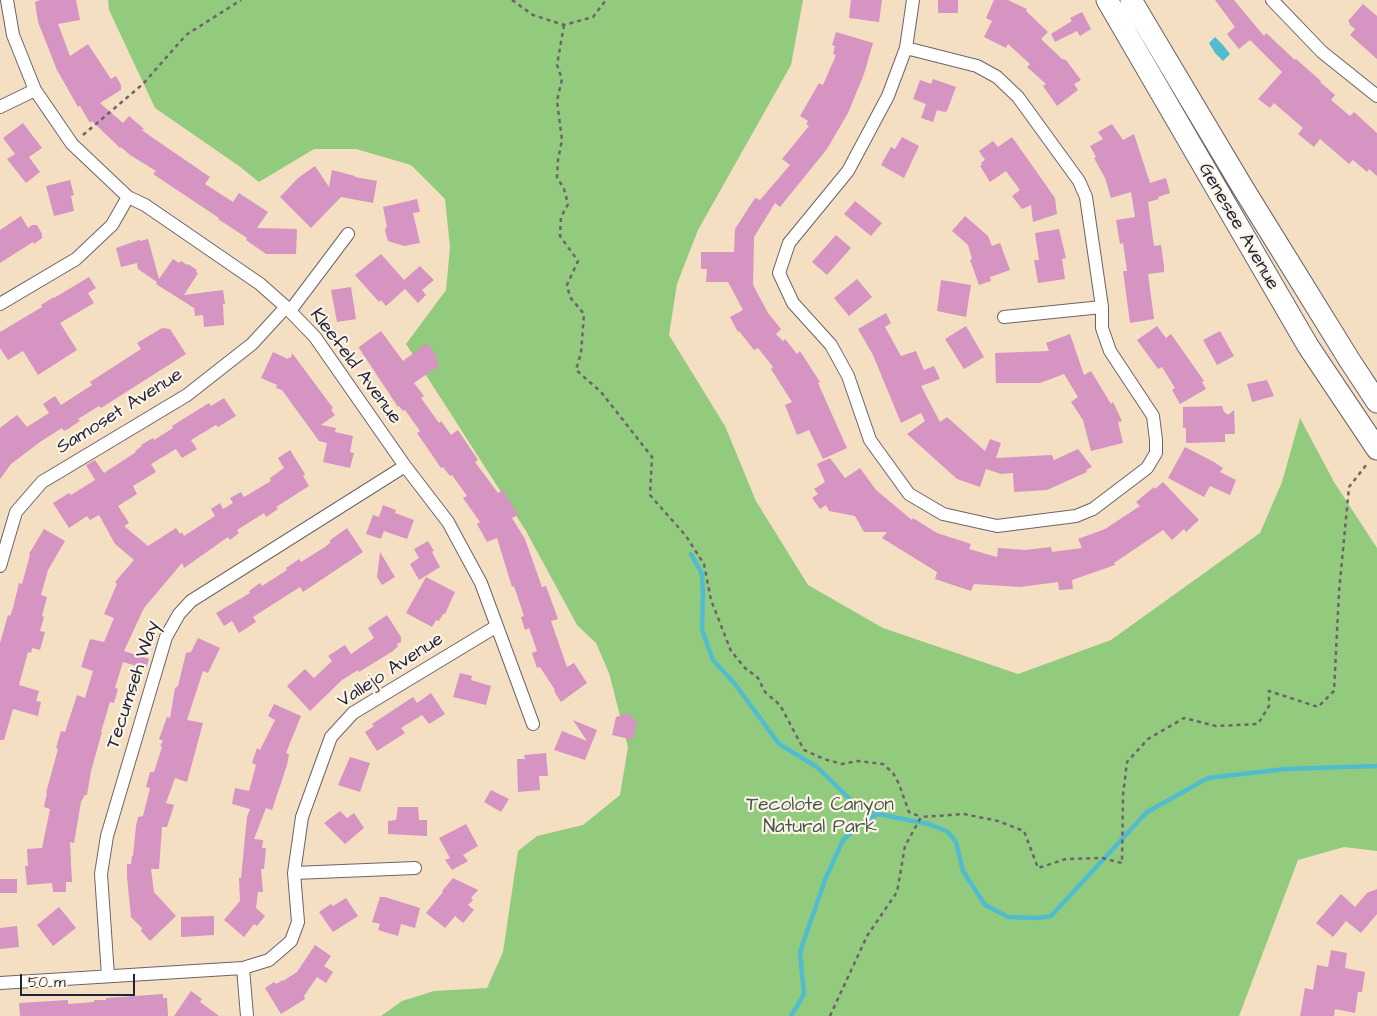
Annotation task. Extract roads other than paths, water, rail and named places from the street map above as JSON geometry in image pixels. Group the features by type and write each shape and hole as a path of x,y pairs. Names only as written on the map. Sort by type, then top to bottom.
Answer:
{"main road":[{"name":"Genesee Avenue","path":"1107,0 1374,456"},
{"name":"Genesee Avenue","path":"1131,0 1252,203 1377,402"}],"street":[{"name":"Kleefeld Avenue","path":"7,0 13,35 35,90 72,144 128,196 145,205 260,284 315,337 405,466 448,522 481,583 533,724"},
{"path":"906,48 976,66 997,77 1018,97 1079,181 1086,197 1102,307 1102,328 1110,351 1153,416 1156,454 1147,468 1093,509 1076,516 997,526 943,514 909,494 870,440 848,376 831,345 793,303 780,273 789,243 848,170 888,96 906,48 913,0"},
{"path":"1272,0 1322,52 1377,96"},
{"path":"0,107 35,90"},
{"path":"0,304 76,259 112,225 128,196"},
{"name":"Samoset Avenue","path":"0,566 16,512 42,482 187,395 252,344 288,309 348,234"},
{"path":"1004,317 1102,307"},
{"name":"Tecumseh Way","path":"108,976 101,874 107,836 166,637 179,614 191,601 405,466"},
{"name":"Vallejo Avenue","path":"0,983 243,968 269,960 291,942 298,922 294,873 302,817 331,737 353,713 497,626"},
{"path":"294,873 416,868"},
{"path":"243,968 246,1016"}],"water":[{"path":"1215,37 1230,54 1223,61 1209,43"}],"waterway":[{"path":"691,554 702,574 702,630 713,660 735,684 779,744 817,767 854,803 878,814"},
{"path":"791,1016 804,994 800,952 825,880 843,840 863,823 878,814 929,824 948,832 956,842 963,871 985,905 1008,917 1039,918 1051,916 1147,812 1208,778 1285,769 1377,766"}],"park label":[{"name":"Tecolote Canyon Natural Park","path":"820,817"}]}
